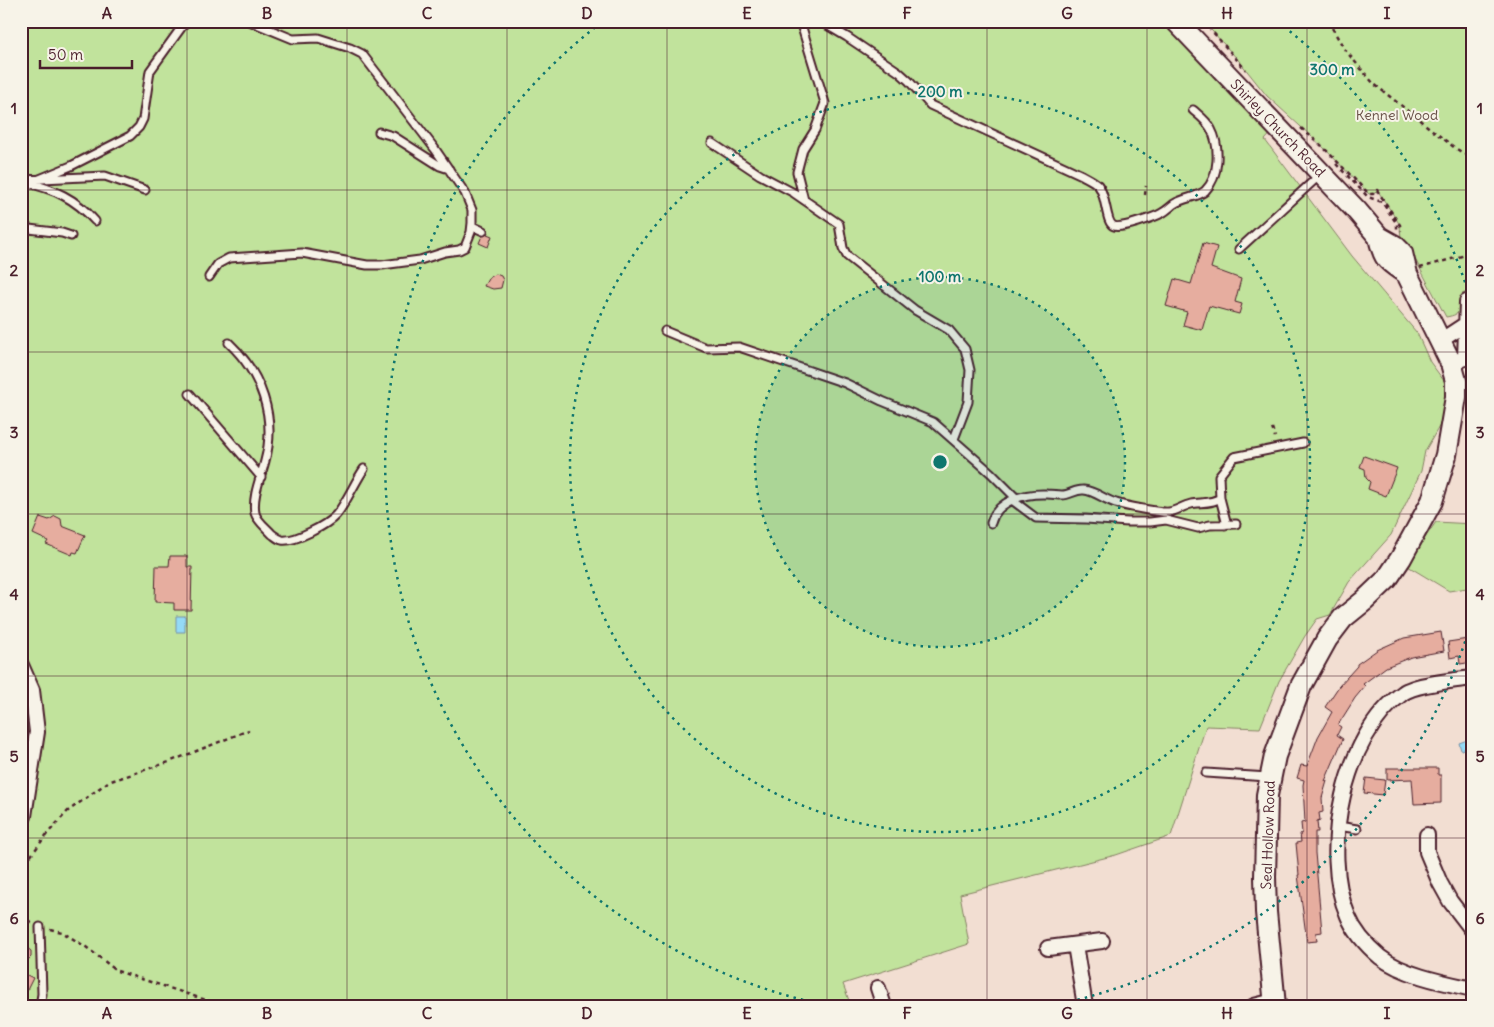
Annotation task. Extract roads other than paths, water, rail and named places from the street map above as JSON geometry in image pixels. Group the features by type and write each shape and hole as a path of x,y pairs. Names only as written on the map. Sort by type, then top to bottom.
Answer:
{"main road":[{"name":"Shirley Church Road","path":"1176,21 1357,211 1379,237 1382,254 1388,262 1417,270 1440,341"},
{"path":"1440,341 1463,360"},
{"name":"Seal Hollow Road","path":"1274,1003 1265,877 1266,814 1270,777 1275,756 1301,686 1327,640 1343,618 1387,579 1432,502 1446,455 1456,397 1456,381 1463,360"}],"street":[{"path":"1463,360 1469,298"},
{"path":"1440,341 1466,324"},
{"path":"21,665 32,690 38,732 24,816 21,821"},
{"path":"1473,678 1426,686 1404,692 1384,709 1359,749 1345,786 1335,844 1338,881 1342,899 1348,917 1357,933 1382,958 1410,973 1473,988"},
{"path":"1427,835 1426,852 1440,883 1458,912 1473,931"},
{"path":"1048,948 1102,941"},
{"path":"1075,945 1085,1006"},
{"path":"878,988 884,1006"},
{"path":"1254,1006 1274,1003"}],"lane":[{"path":"37,180 71,166 130,136 139,127 143,119 150,71 186,21"},
{"path":"209,277 218,264 229,258 265,255 302,253 368,265 420,260 465,247 472,232 472,210 465,193 450,170 362,54 350,48 318,38 294,39 249,21"},
{"path":"800,21 825,103 816,130 803,149 797,172 804,200"},
{"path":"820,21 899,72 930,105 1092,180 1102,191 1109,222 1112,226 1128,225 1161,214 1182,200 1200,194 1209,185 1214,177 1216,166 1216,139 1205,119 1193,110"},
{"path":"379,132 393,136 440,166 450,170"},
{"path":"712,143 839,224 843,248 847,256 915,310 949,330 965,349 970,370 968,402 954,439"},
{"path":"1239,249 1322,174"},
{"path":"21,181 105,176 144,190"},
{"path":"21,181 51,190 69,198 80,205 95,221"},
{"path":"472,226 483,231"},
{"path":"21,228 62,233 70,236"},
{"path":"665,331 706,348 739,346 845,382 882,401 933,422 954,439 1014,499 1036,518 1128,522 1166,520 1198,528 1210,525 1236,524"},
{"path":"229,343 251,368 268,413 270,438 256,496 255,513 277,538 283,540 292,539 327,523 337,514 364,469"},
{"path":"190,394 261,476"},
{"path":"1225,525 1226,521 1220,498 1219,476 1234,457 1303,443"},
{"path":"991,523 1002,504 1030,494 1064,496 1082,490 1117,504 1168,512 1192,504 1216,501 1220,498"},
{"path":"1206,773 1270,777"},
{"path":"1337,826 1357,830"},
{"path":"40,927 42,1000 40,1006"}],"water":[{"path":"176,616 185,616 185,632 176,632"},
{"path":"1473,738 1473,746 1461,750 1459,743"}],"park label":[{"name":"Kennel Wood","path":"1397,115"}]}
